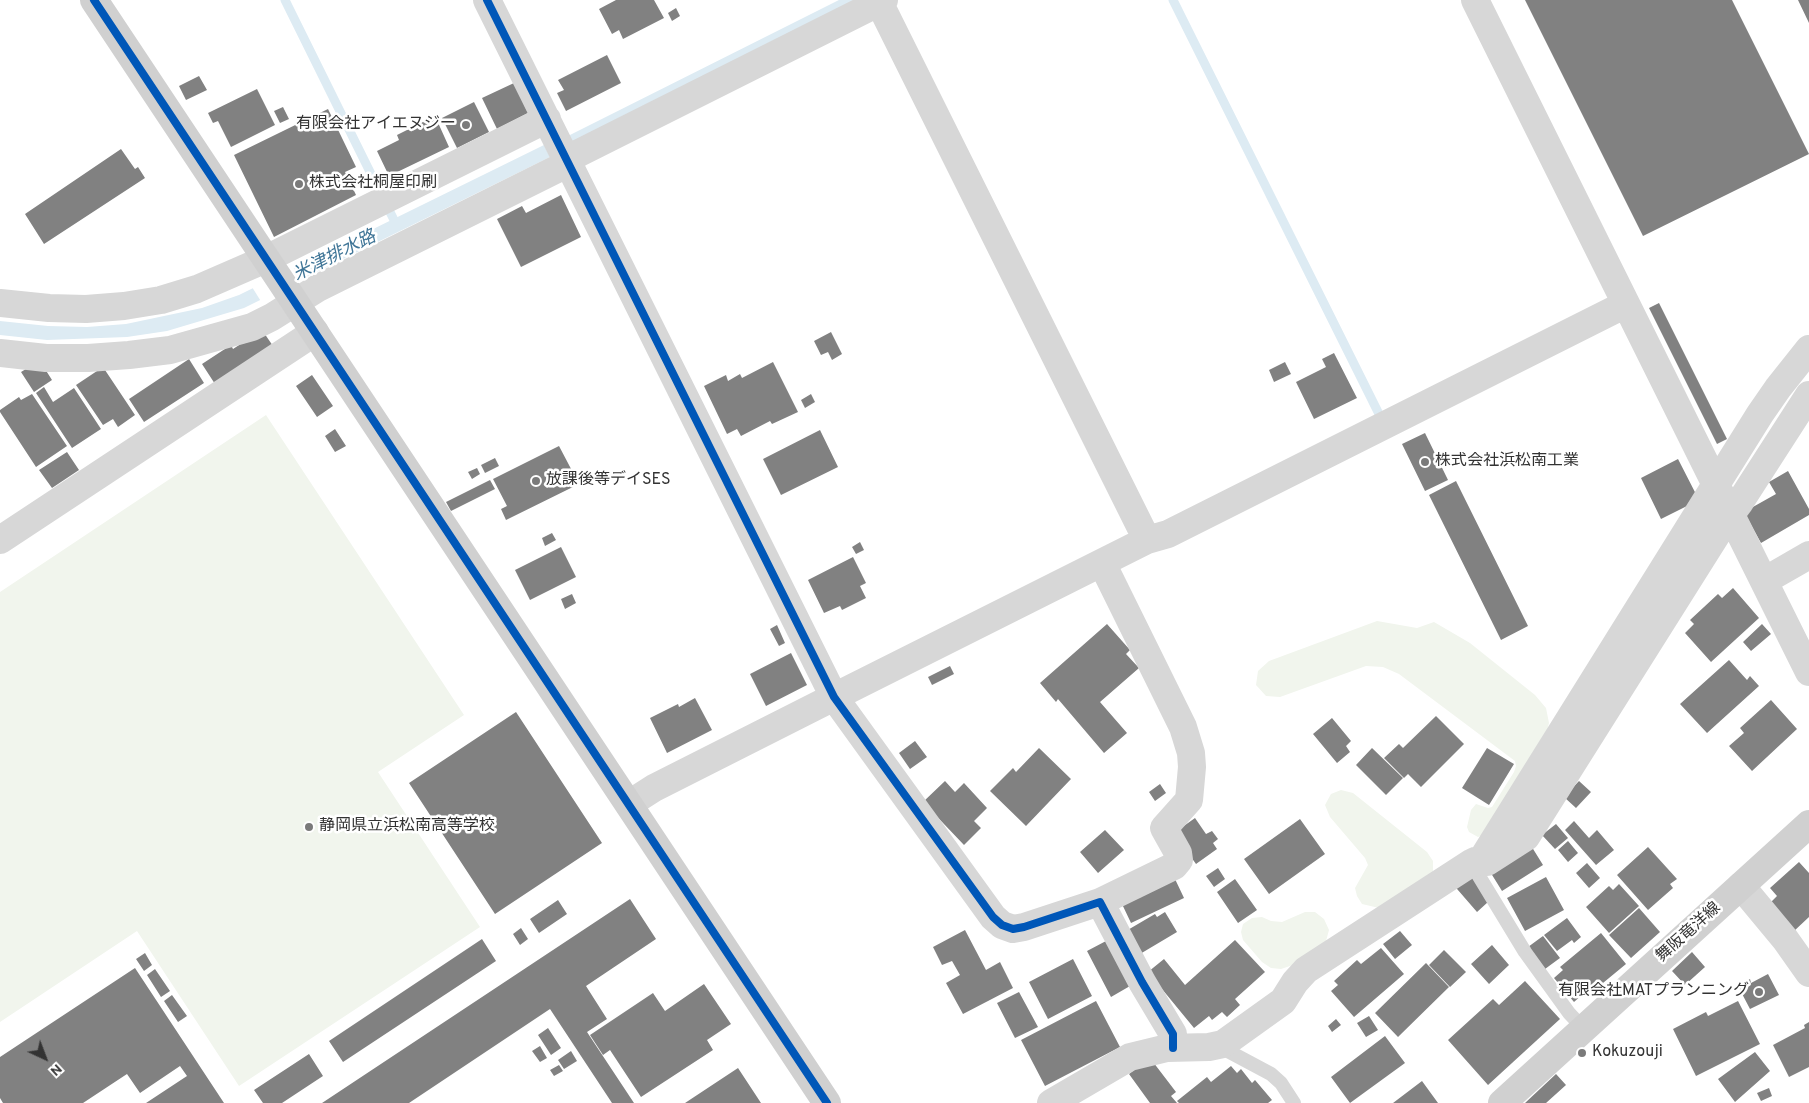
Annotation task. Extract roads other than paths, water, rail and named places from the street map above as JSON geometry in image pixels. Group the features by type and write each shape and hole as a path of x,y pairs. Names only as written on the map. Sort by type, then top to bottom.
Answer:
{"street":[{"path":"94,0 827,1103"},
{"path":"488,0 834,697 993,917 1002,925 1013,929 1100,902 1174,866 1178,860 1178,853 1164,828 1189,800 1192,767 1188,740 1102,563"},
{"path":"1475,0 1809,672"},
{"path":"558,142 579,153 880,1 1147,540"},
{"path":"0,302 49,308 124,306 161,300 268,263 558,142"},
{"path":"0,353 46,358 88,358 170,350 212,340 252,327 318,288 548,174 558,142"},
{"path":"629,804 654,788 1147,540 1168,534 1626,304"},
{"path":"0,540 314,332"},
{"path":"1051,1103 1130,1057 1148,1051 1209,1047 1224,1044 1283,1001 1295,982 1306,970 1476,862 1778,388 1809,349"},
{"path":"1476,862 1487,862 1526,837 1731,514 1809,395"},
{"path":"1764,581 1809,555"},
{"name":"舞阪竜洋線","path":"1502,1103 1809,824"},
{"path":"1741,886 1785,939 1809,973"},
{"path":"1100,902 1142,982 1173,1034 1173,1048"}],"lane":[{"path":"1476,862 1529,958 1569,1013 1584,1029"},
{"path":"1224,1044 1226,1050 1271,1074 1281,1083 1294,1103"}],"water":[{"name":"米津排水路","path":"544,145 550,157 244,308 167,331 127,337 47,340 0,335 0,321 48,326 87,327 126,324 202,308 239,295"}],"waterway":[{"path":"285,0 376,184"},
{"path":"562,144 849,0"},
{"path":"1173,0 1380,416"},
{"path":"388,208 397,226"}],"place":[{"name":"有限会社アイエヌジー","path":"466,125"},
{"name":"株式会社桐屋印刷","path":"299,184"},
{"name":"株式会社浜松南工業","path":"1425,462"},
{"name":"放課後等デイSES","path":"536,481"},
{"name":"静岡県立浜松南高等学校","path":"309,827"},
{"name":"有限会社MATプランニング","path":"1759,992"},
{"name":"Kokuzouji","path":"1582,1053"}]}
